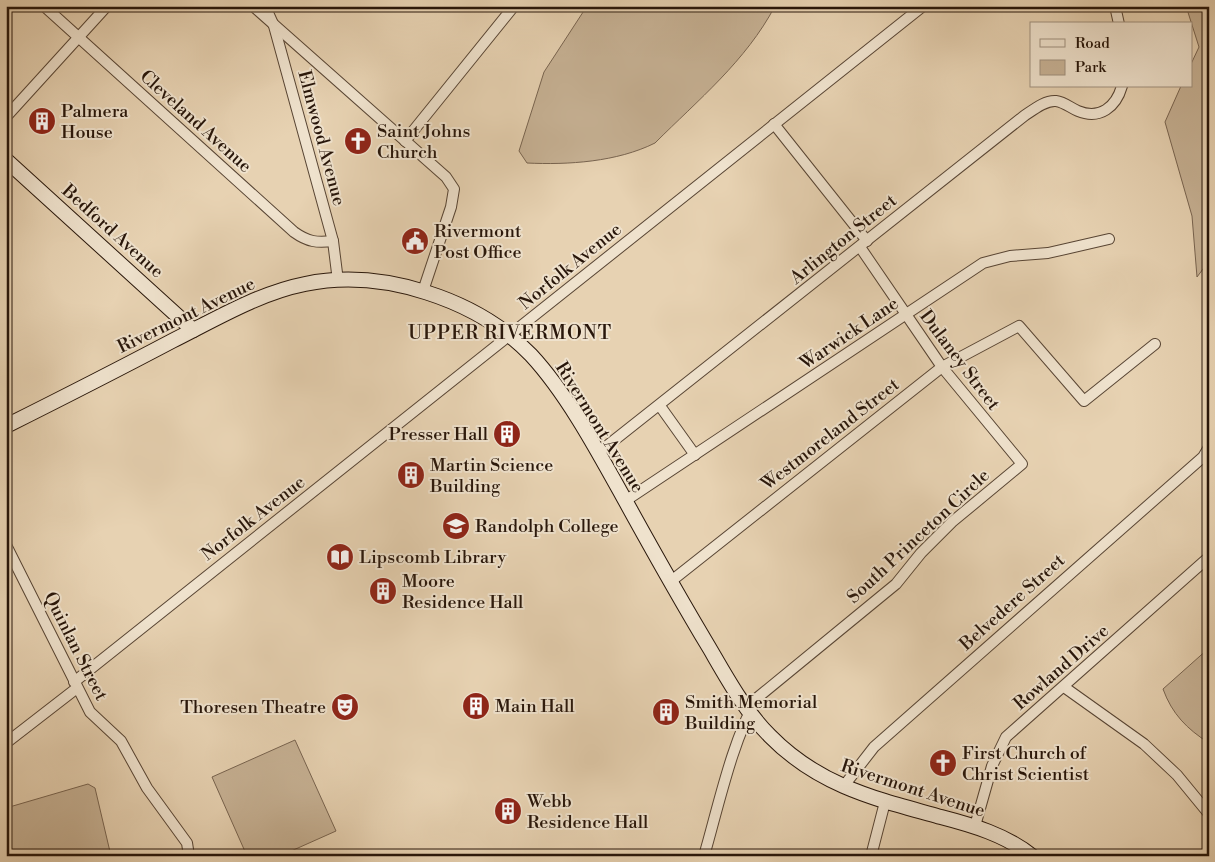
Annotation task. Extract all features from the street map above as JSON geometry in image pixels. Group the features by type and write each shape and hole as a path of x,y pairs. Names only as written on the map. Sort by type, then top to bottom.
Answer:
{"main road":[{"name":"Bedford Avenue","path":"6,160 193,330"},
{"name":"Rivermont Avenue","path":"6,426 193,330 260,298 306,284 338,281 382,282 423,291 472,312 511,336 546,372 598,453 670,582 749,713 793,759 843,787 885,802 975,826 1023,848 1032,856"}],"street":[{"name":"Cleveland Avenue","path":"44,6 294,232 306,240 317,243 333,241"},
{"path":"6,118 107,6"},
{"path":"253,6 404,142 446,177 454,190 451,207 423,291"},
{"name":"Elmwood Avenue","path":"265,6 274,26 333,241 338,281"},
{"path":"404,142 514,6"},
{"name":"Norfolk Avenue","path":"6,743 511,336 579,278 923,6"},
{"path":"1115,6 1119,22"},
{"name":"Arlington Street","path":"598,453 1040,105 1055,101 1090,116 1100,114 1119,98 1122,88"},
{"name":"Dulaney Street","path":"774,124 864,244 906,315 942,367 1022,464"},
{"name":"Warwick Lane","path":"625,501 983,263 1010,256 1048,253 1109,239"},
{"name":"Westmoreland Street","path":"670,582 942,367 1019,326 1084,401 1155,344"},
{"path":"660,406 695,455"},
{"name":"Belvedere Street","path":"843,787 874,747 1203,456 1209,448"},
{"name":"South Princeton Circle","path":"704,856 726,778 749,713 757,698 896,584 921,553 952,522 1022,464"},
{"name":"Quinlan Street","path":"6,545 90,712 121,740 147,788 187,843 189,856"},
{"name":"Rowland Drive","path":"975,826 992,766 1006,737 1209,557"},
{"path":"1064,687 1144,744 1177,775 1209,814"},
{"path":"871,856 885,802"}],"green space":[{"path":"587,6 775,6 750,45 736,62 655,143 625,154 592,161 527,163 519,151 544,72"},
{"path":"1186,6 1209,6 1209,261 1197,277 1192,216 1165,122 1180,88 1192,88 1192,62 1199,47"},
{"path":"1209,648 1209,743 1181,720 1171,706 1163,689"},
{"path":"295,740 336,831 280,856 247,856 212,777"},
{"path":"88,784 95,788 111,856 6,856 6,808"}],"place":[{"name":"Palmera House","path":"42,121"},
{"name":"Saint Johns Church","path":"358,141"},
{"name":"Rivermont Post Office","path":"415,241"},
{"name":"Presser Hall","path":"507,434"},
{"name":"Martin Science Building","path":"411,475"},
{"name":"Randolph College","path":"456,526"},
{"name":"Lipscomb Library","path":"340,557"},
{"name":"Moore Residence Hall","path":"383,591"},
{"name":"Main Hall","path":"476,706"},
{"name":"Thoresen Theatre","path":"345,707"},
{"name":"Smith Memorial Building","path":"666,712"},
{"name":"First Church of Christ Scientist","path":"943,763"},
{"name":"Webb Residence Hall","path":"508,811"}],"district":[{"name":"UPPER RIVERMONT","path":"510,332"}]}
